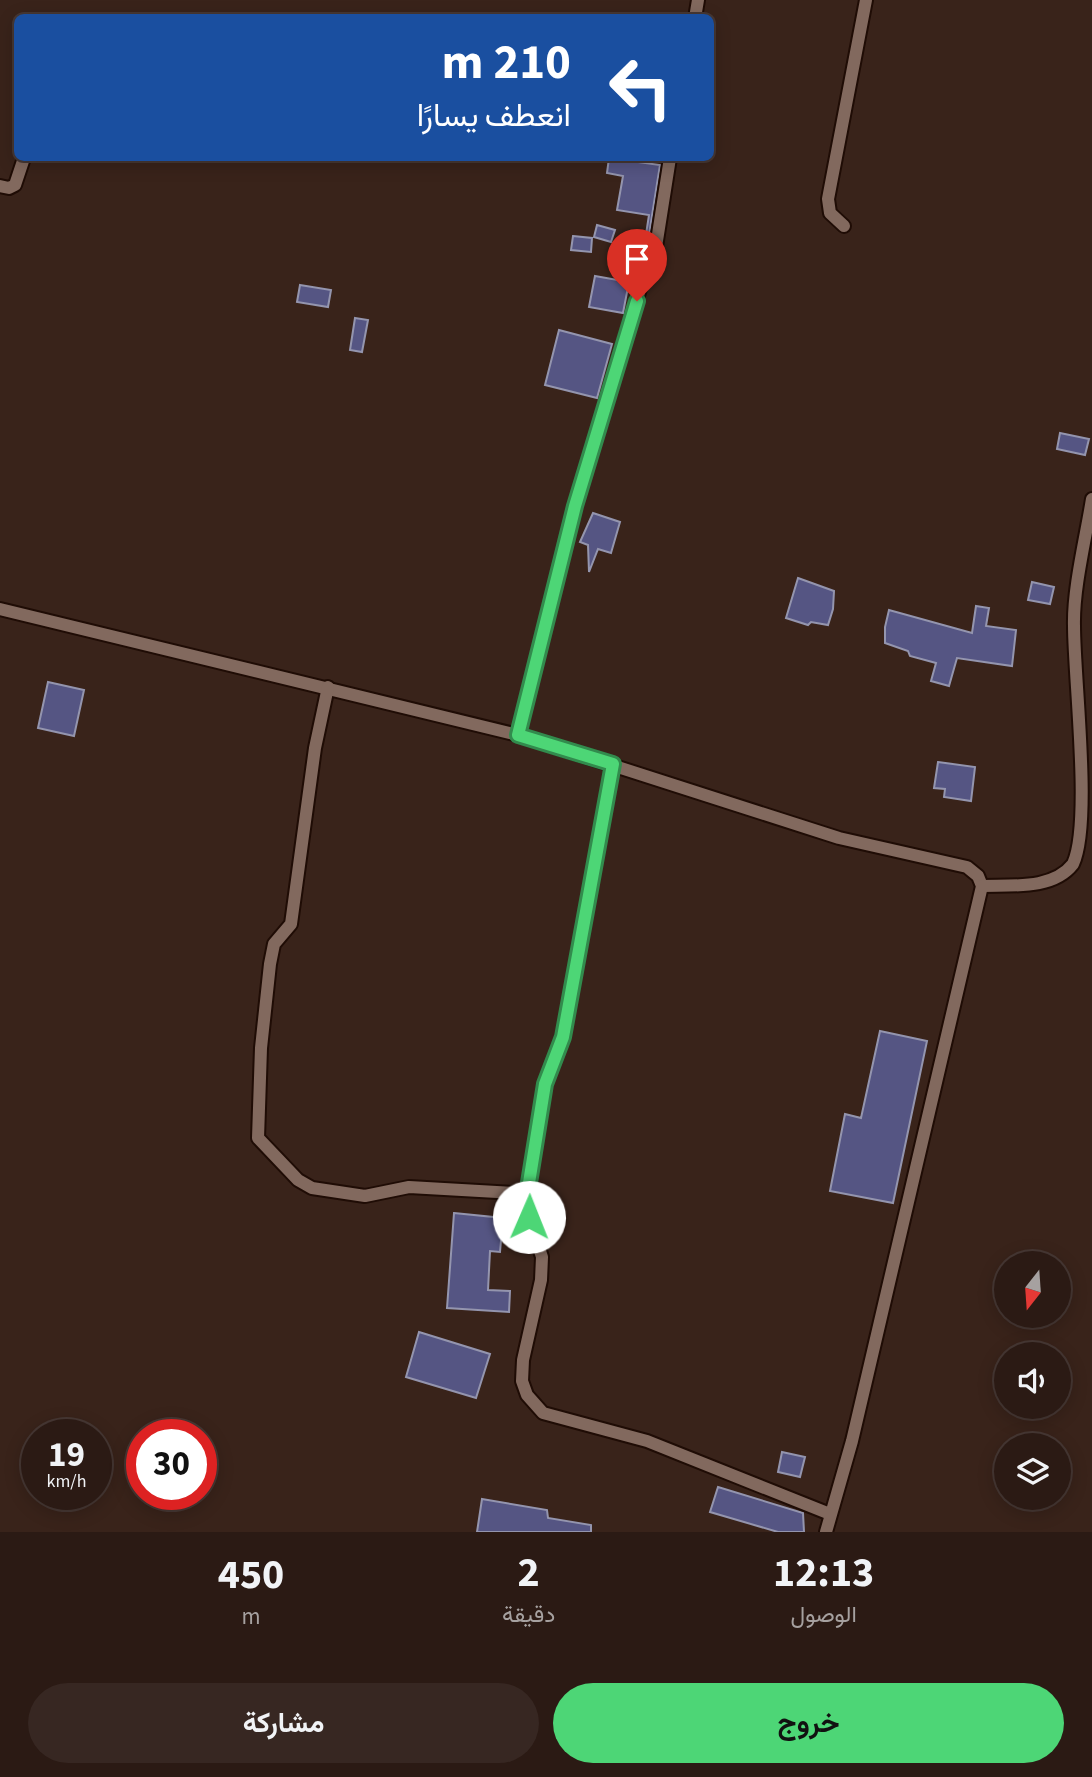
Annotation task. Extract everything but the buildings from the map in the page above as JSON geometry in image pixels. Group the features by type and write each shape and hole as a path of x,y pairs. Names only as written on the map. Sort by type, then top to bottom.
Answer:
{"street":[{"path":"844,226 830,213 828,199 866,0"},
{"path":"0,186 9,188 15,185 23,161"},
{"path":"518,735 575,506 612,390 643,279 653,266 670,161"},
{"path":"982,886 1034,884 1056,877 1072,865 1079,851 1087,781 1073,624 1092,499"},
{"path":"0,608 518,735 839,838 967,867 978,876 982,886 852,1441 826,1532"},
{"path":"328,687 315,748 291,924 274,944 270,964 261,1048 258,1138 298,1180 312,1188 365,1196 409,1187 514,1193 528,1189"},
{"path":"613,764 563,1037 545,1084 528,1189 529,1217 541,1257 541,1280 523,1360 522,1381 527,1395 543,1413 647,1441 830,1514"},
{"path":"1079,851 1092,846"}],"route":[{"path":"529,1217 528,1189 545,1084 563,1037 613,764 518,735 575,506 637,301"}]}
